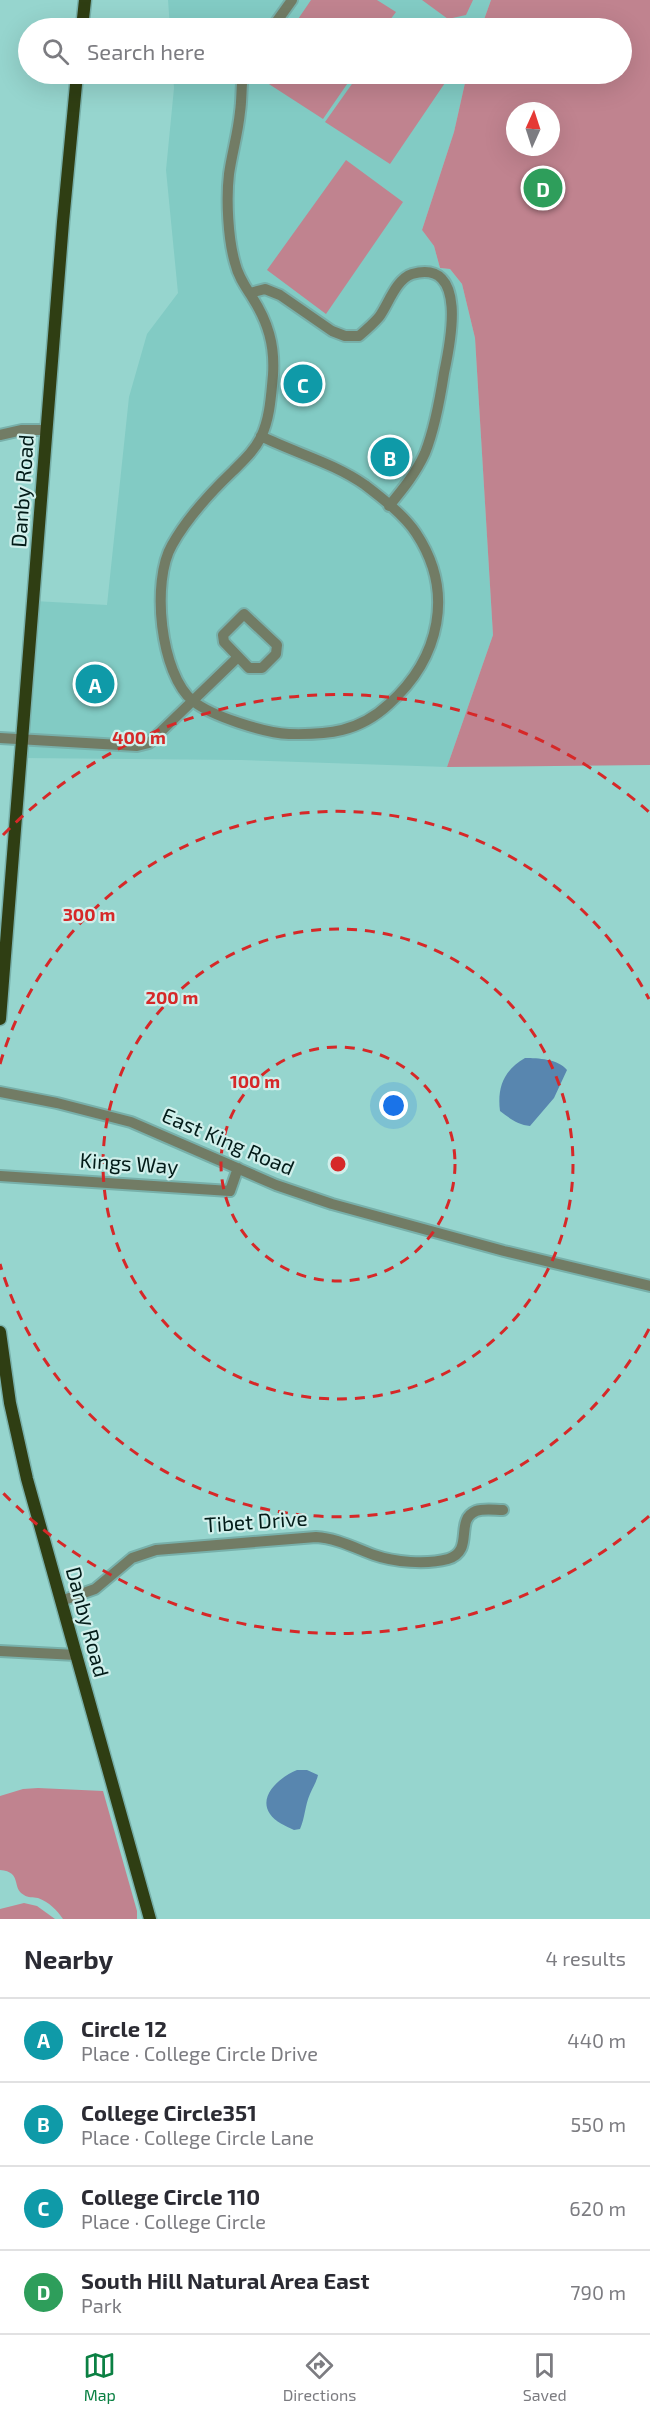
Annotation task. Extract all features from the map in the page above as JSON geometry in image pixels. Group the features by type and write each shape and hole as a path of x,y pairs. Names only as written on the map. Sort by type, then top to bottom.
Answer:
{"main road":[{"path":"83,18 86,0"},
{"name":"Danby Road","path":"0,1019 63,222 76,84"},
{"name":"Danby Road","path":"0,1332 12,1414 61,1601 150,1919"}],"street":[{"path":"279,18 292,0"},
{"path":"242,84 241,108 229,177 229,201 234,260 238,275 264,316 273,344 269,414 261,436 249,457 212,494 170,547 162,576 161,606 169,658 180,683 193,701 239,723 275,734 316,735 356,727 386,707 409,685 425,656 436,629 439,596 431,562 414,531 364,484 333,467 261,436"},
{"path":"250,293 265,289 280,295 332,331 345,336 359,336 378,317 399,285 410,275 436,274 443,281 449,291 453,324 439,402 426,452 416,471 389,506"},
{"path":"0,435 22,429 47,430"},
{"path":"244,614 277,645 278,649 262,668 249,668 237,658 223,639 223,635 244,614"},
{"path":"0,738 137,746 149,743 237,658"},
{"name":"East King Road","path":"0,1092 57,1103 131,1122 276,1185 332,1204 504,1251 650,1286"},
{"name":"Kings Way","path":"0,1176 230,1191 238,1168"},
{"name":"Tibet Drive","path":"61,1601 95,1589 123,1565 143,1553 180,1546 316,1537 332,1539 385,1558 444,1560 457,1555 462,1549 466,1518 477,1510 503,1510"},
{"path":"0,1651 76,1655"}],"shaded area":[{"path":"168,0 491,0 485,18 169,18"},
{"path":"311,0 377,0 396,12 392,18 299,18"},
{"path":"422,0 473,0 466,15 447,18"},
{"path":"491,0 650,0 650,765 447,767 493,635 475,338 462,284 450,269 440,268 434,246 422,230 454,132 465,84 632,84 632,18 485,18"},
{"path":"174,84 465,84 454,132 422,230 434,246 440,268 450,269 462,284 475,338 493,635 447,767 241,760 21,758 34,601 107,605 129,397 147,334 178,293 166,170"},
{"path":"269,84 347,84 323,119"},
{"path":"352,84 444,84 390,164 325,122"},
{"path":"346,160 403,202 326,314 267,270"},
{"path":"525,1058 553,1061 567,1070 554,1098 530,1126 518,1123 503,1114 500,1111 499,1102 503,1080 512,1068"},
{"path":"297,1770 307,1770 318,1775 308,1798 300,1829 294,1830 272,1817 267,1807 267,1800 269,1793 278,1782"},
{"path":"23,1789 103,1791 137,1911 137,1919 63,1919 46,1902 20,1892 12,1874 0,1870 0,1796"},
{"path":"24,1903 37,1906 55,1919 0,1919 0,1909"}],"place":[{"name":"South Hill Natural Area East","path":"543,188"},
{"name":"College Circle 110","path":"303,384"},
{"name":"College Circle351","path":"390,457"},
{"name":"Circle 12","path":"95,684"}]}
